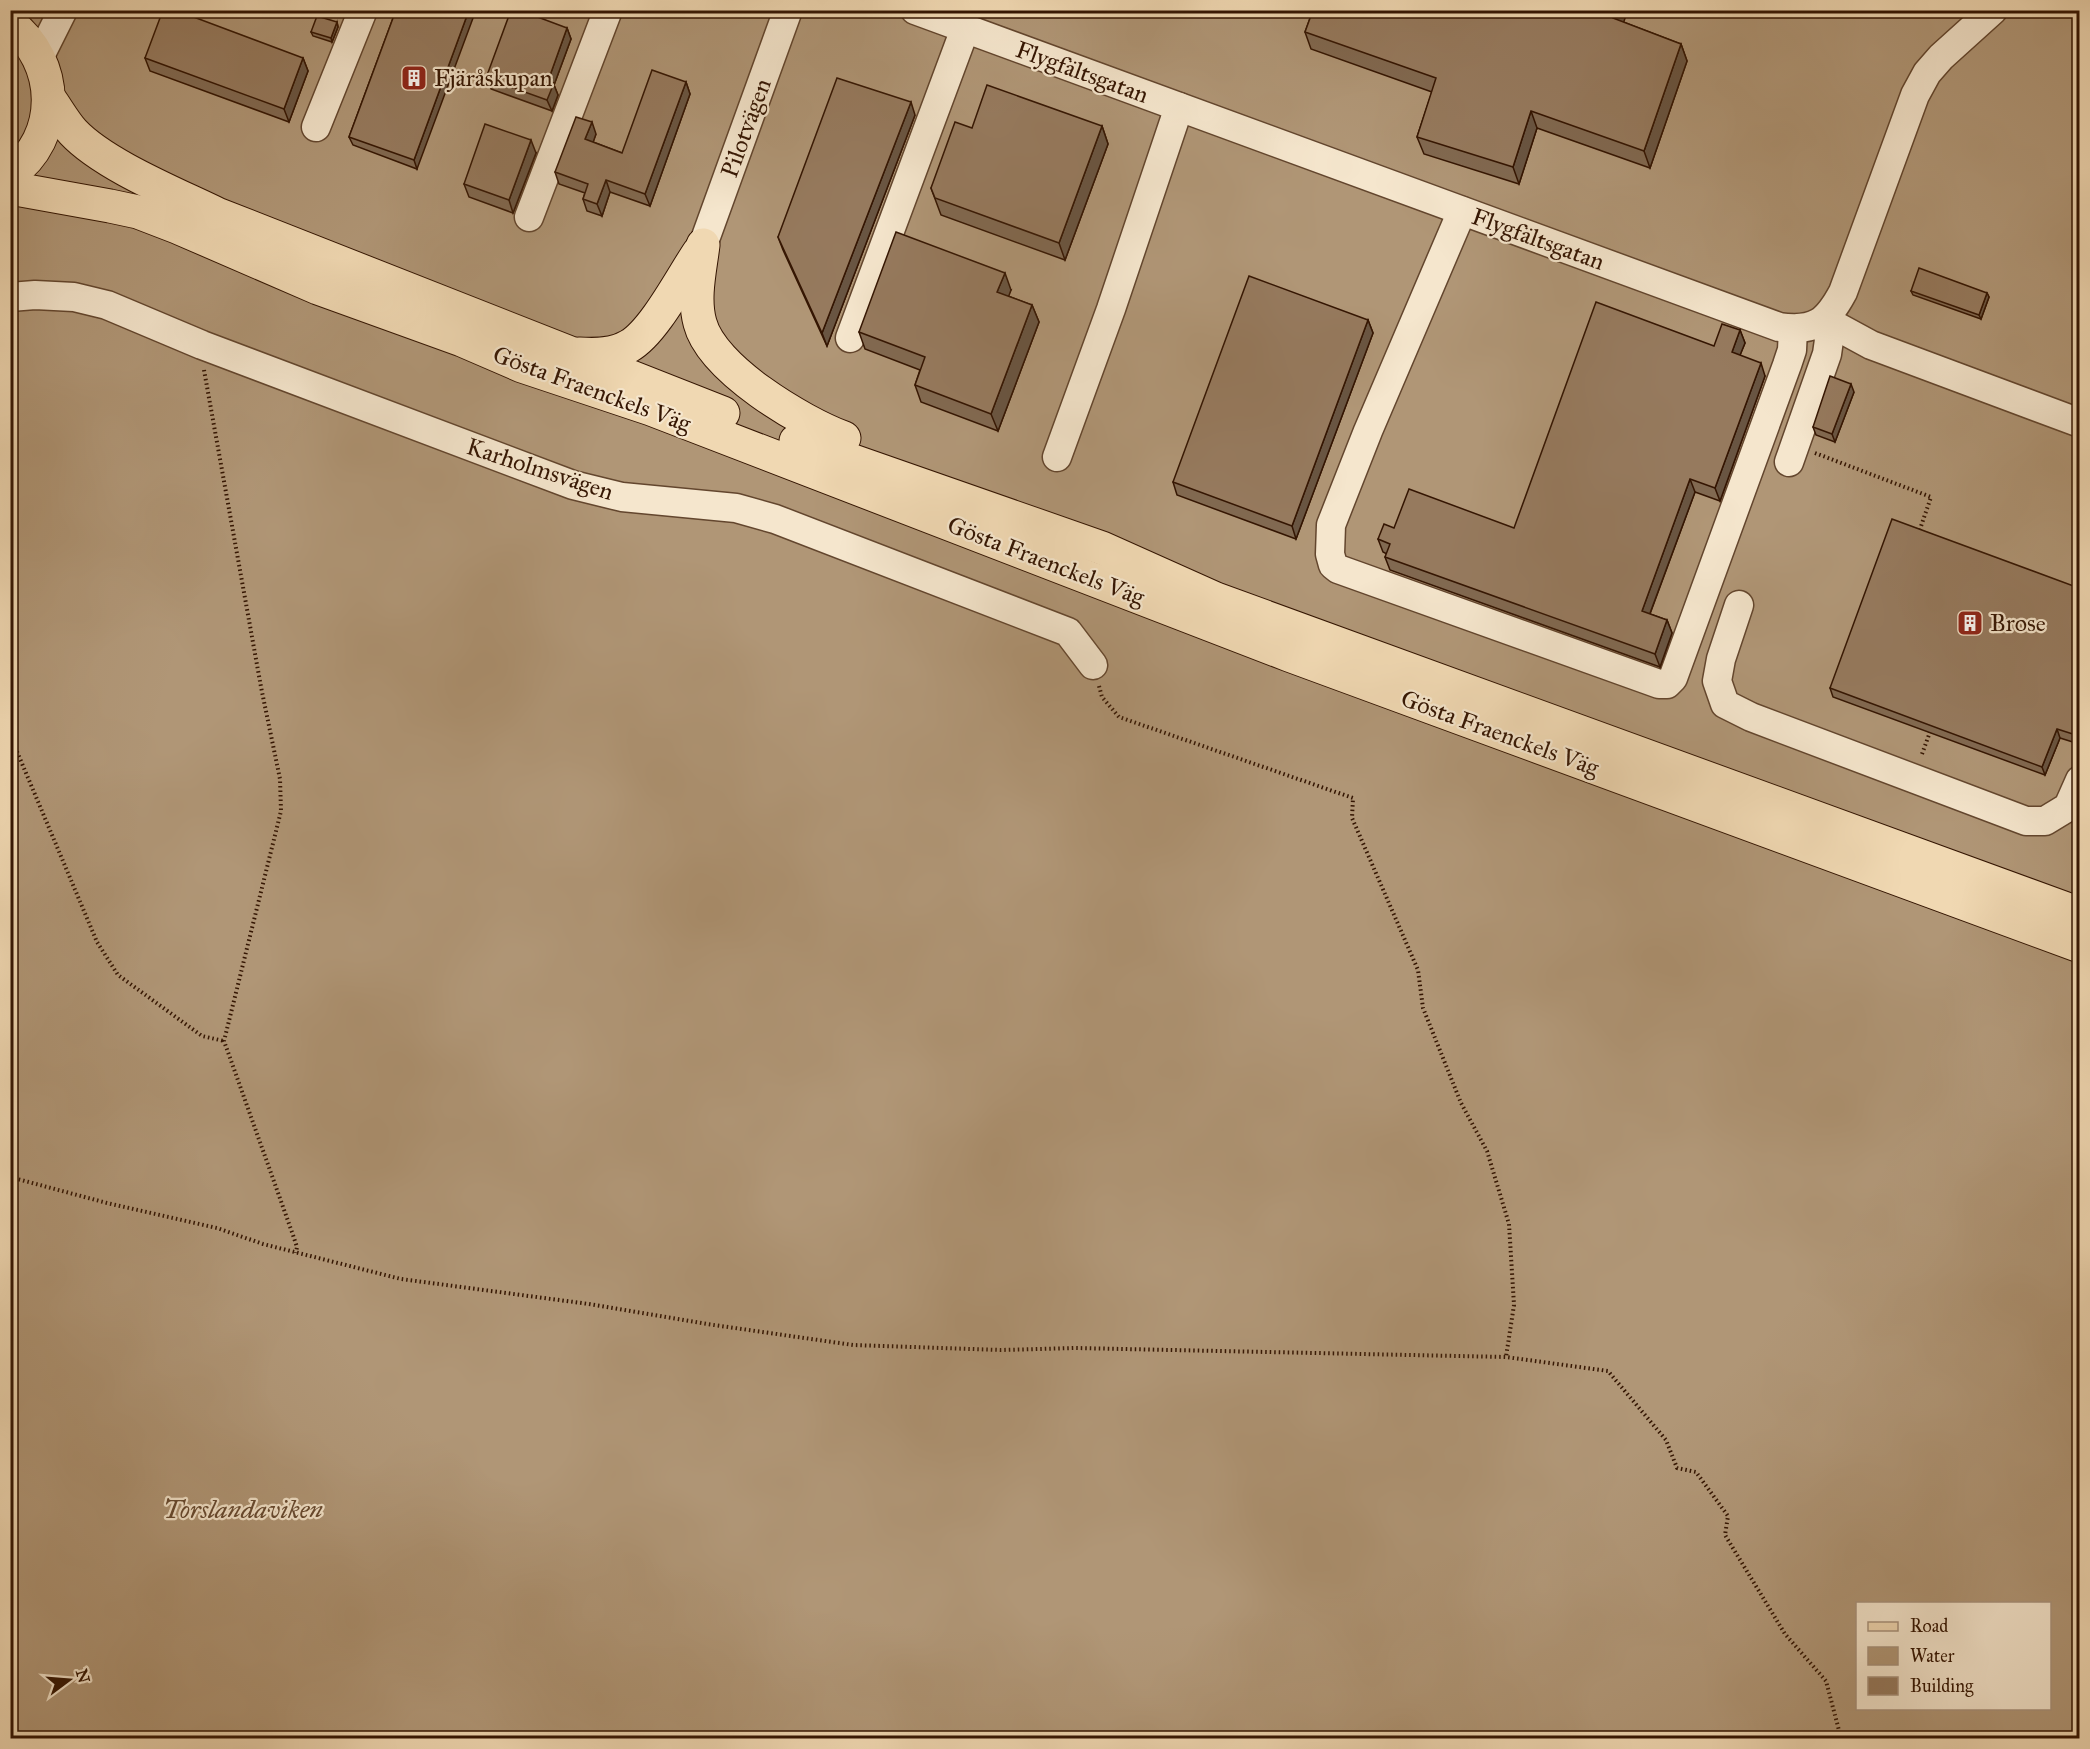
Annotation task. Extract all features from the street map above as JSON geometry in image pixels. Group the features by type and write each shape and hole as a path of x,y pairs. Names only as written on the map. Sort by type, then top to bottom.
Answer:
{"main road":[{"name":"Gösta Fraenckels Väg","path":"10,24 30,43 39,58 47,77 50,98 47,118 40,138 25,161 10,174"},
{"name":"Gösta Fraenckels Väg","path":"50,98 74,132 103,155 148,181 218,214 288,243 814,449 963,498 1102,548 1216,599 2079,914"},
{"name":"Gösta Fraenckels Väg","path":"10,188 138,212 318,288 462,340 522,366 651,409 1289,656 2079,946"},
{"path":"573,354 598,355 615,352 641,338 651,327 703,245"},
{"path":"703,245 697,308 705,337 726,362 770,400 800,418 925,472 963,498"}],"street":[{"path":"39,58 63,10"},
{"path":"316,127 363,10"},
{"path":"529,217 608,10"},
{"name":"Pilotvägen","path":"703,245 788,10"},
{"name":"Flygfältsgatan","path":"915,10 1779,327 1793,329"},
{"path":"1462,211 1368,431 1331,525 1330,554 1333,565 1338,569 1659,684 1667,684 1673,678 1787,365 1792,350 1793,329 1825,320 1844,292 1915,95 1927,73 1941,57 1992,10"},
{"path":"850,338 965,29"},
{"path":"1057,457 1111,309 1179,107"},
{"name":"Karholmsvägen","path":"10,297 57,296 90,300 202,345 573,485 622,497 736,508 775,519 1068,632 1093,665"},
{"path":"1825,320 1871,345 2079,423"},
{"path":"1792,453 1827,354 1829,340 1825,320"},
{"path":"1739,605 1721,660 1717,681 1725,704 1751,717 2026,821 2045,821 2068,807 2079,780"}],"path":[{"path":"202,345 209,400 280,779 281,811 224,1041 293,1235 297,1247 296,1252"},
{"path":"1792,453 1931,497 1917,536"},
{"path":"1093,665 1102,698 1119,717 1353,798 1352,818 1418,970 1423,1008 1461,1103 1487,1151 1509,1224 1515,1305 1506,1357"},
{"path":"1922,754 1930,732"},
{"path":"10,735 97,942 117,975 202,1036 224,1041"},
{"path":"10,1177 107,1203 217,1228 264,1244 401,1279 589,1304 853,1345 1001,1350 1076,1348 1506,1357 1608,1371 1666,1440 1677,1468 1696,1472 1728,1516 1725,1535 1785,1634 1826,1681 1841,1738"}],"water":[{"name":"Torslandaviken","path":"11,11 2079,11 2079,1738 11,1738"}],"building":[{"path":"163,10 175,10 303,58 284,109 145,58"},
{"name":"Fjäråskupan","path":"396,10 469,10 414,160 349,137"},
{"path":"511,10 519,10 567,28 548,81 554,83 547,100 486,78"},
{"path":"1313,10 1615,10 1613,18 1681,44 1644,151 1531,111 1513,167 1417,137 1436,78 1305,32"},
{"path":"317,16 337,22 331,38 311,32"},
{"path":"652,70 686,82 645,194 606,180 597,204 583,199 588,184 555,172 576,117 592,122 585,139 622,153"},
{"path":"837,78 911,102 822,333 778,237"},
{"path":"987,85 1102,126 1059,243 935,198 931,188 955,122 972,128"},
{"path":"485,124 531,140 509,200 464,184"},
{"path":"896,232 1005,273 997,292 1032,305 991,414 915,385 925,357 859,332"},
{"path":"1919,268 1987,293 1979,315 1911,291"},
{"path":"1249,276 1368,320 1292,526 1173,482"},
{"path":"1596,302 1714,346 1722,324 1740,330 1732,352 1761,363 1715,488 1690,479 1642,611 1667,620 1655,654 1385,557 1390,544 1378,539 1384,524 1394,528 1409,489 1514,528"},
{"path":"1830,376 1851,384 1832,434 1813,427"},
{"name":"Brose","path":"1892,519 2079,588 2079,736 2057,729 2042,767 1830,688"}],"place":[{"name":"Fjäråskupan","path":"414,78"},
{"name":"Brose","path":"1970,623"}]}
